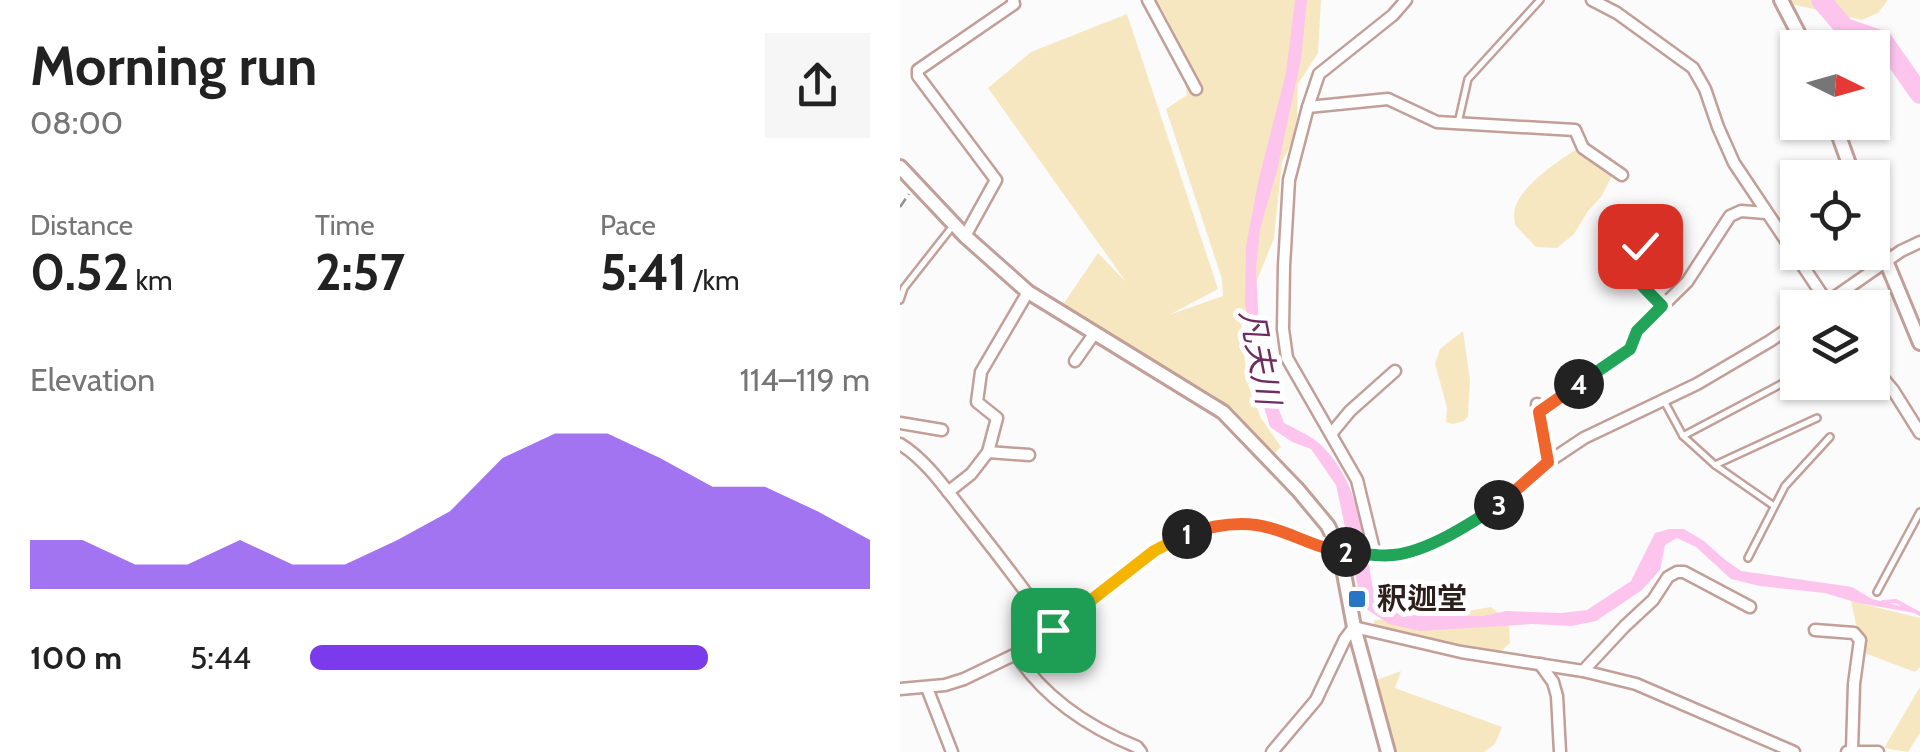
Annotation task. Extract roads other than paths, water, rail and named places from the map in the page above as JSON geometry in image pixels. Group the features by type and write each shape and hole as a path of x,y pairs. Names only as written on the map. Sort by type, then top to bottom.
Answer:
{"street":[{"path":"1148,0 1196,89"},
{"path":"1376,554 1357,480 1288,358 1283,329 1289,180 1320,74 1406,0"},
{"path":"1592,0 1693,68 1734,163 1816,290"},
{"path":"1781,0 1797,30"},
{"path":"965,236 996,180 918,76 918,70 1017,1"},
{"path":"1308,106 1388,99 1437,122 1575,130 1583,148 1622,175"},
{"path":"900,167 965,236 1028,292 1224,412 1328,526 1340,552 1354,628 1386,746 1374,752"},
{"path":"1548,462 1538,408 1630,349 1637,331 1687,282 1730,216 1741,210 1766,212"},
{"path":"1890,258 1920,242"},
{"path":"1640,246 1620,263 1662,306"},
{"path":"1847,290 1873,270"},
{"path":"1889,270 1920,343"},
{"path":"948,492 971,474 988,452 996,418 977,402 980,372 1028,292"},
{"path":"900,689 928,688 964,679 1016,654 1154,551 1215,526 1256,525 1340,552 1392,556 1417,550 1503,502 1548,462 1584,438 1696,384 1780,333"},
{"path":"1075,361 1094,334"},
{"path":"1331,434 1350,410 1394,371"},
{"path":"1890,386 1920,433"},
{"path":"900,423 942,430"},
{"path":"900,444 948,492 1053,630"},
{"path":"988,452 1028,455"},
{"path":"1583,672 1677,572 1684,572 1750,607"},
{"path":"1354,628 1636,684 1794,752"},
{"path":"1272,752 1316,700 1354,628"},
{"path":"1815,630 1854,633 1860,640 1849,751 1878,752"},
{"path":"1016,654 1030,676 1065,708 1141,752"},
{"path":"1540,664 1553,682 1560,752"},
{"path":"928,688 952,752"}],"lane":[{"path":"1458,124 1468,79 1540,0"},
{"path":"900,300 904,288 954,224"},
{"path":"1683,436 1780,385"},
{"path":"1663,399 1683,436 1715,465 1774,506"},
{"path":"1715,465 1817,418"},
{"path":"1748,558 1785,486 1830,437"},
{"path":"1877,592 1920,512"}],"water":[{"path":"1295,0 1307,0 1301,59 1260,229 1256,269 1259,331 1267,378 1284,423 1312,438 1328,453 1351,490 1375,599 1401,615 1483,616 1506,611 1587,610 1631,581 1655,533 1684,529 1741,571 1852,587 1872,599 1920,614 1825,593 1731,579 1696,547 1677,538 1665,545 1660,570 1642,590 1596,621 1572,626 1532,624 1420,631 1389,624 1362,606 1336,485 1311,449 1270,427 1252,367 1245,304 1246,246 1286,73"}],"waterway":[{"path":"1821,0 1845,28 1883,41 1920,94"},
{"name":"凡夫川","path":"1883,602 1896,601 1920,614"}],"place":[{"name":"釈迦堂","path":"1357,599"}]}
